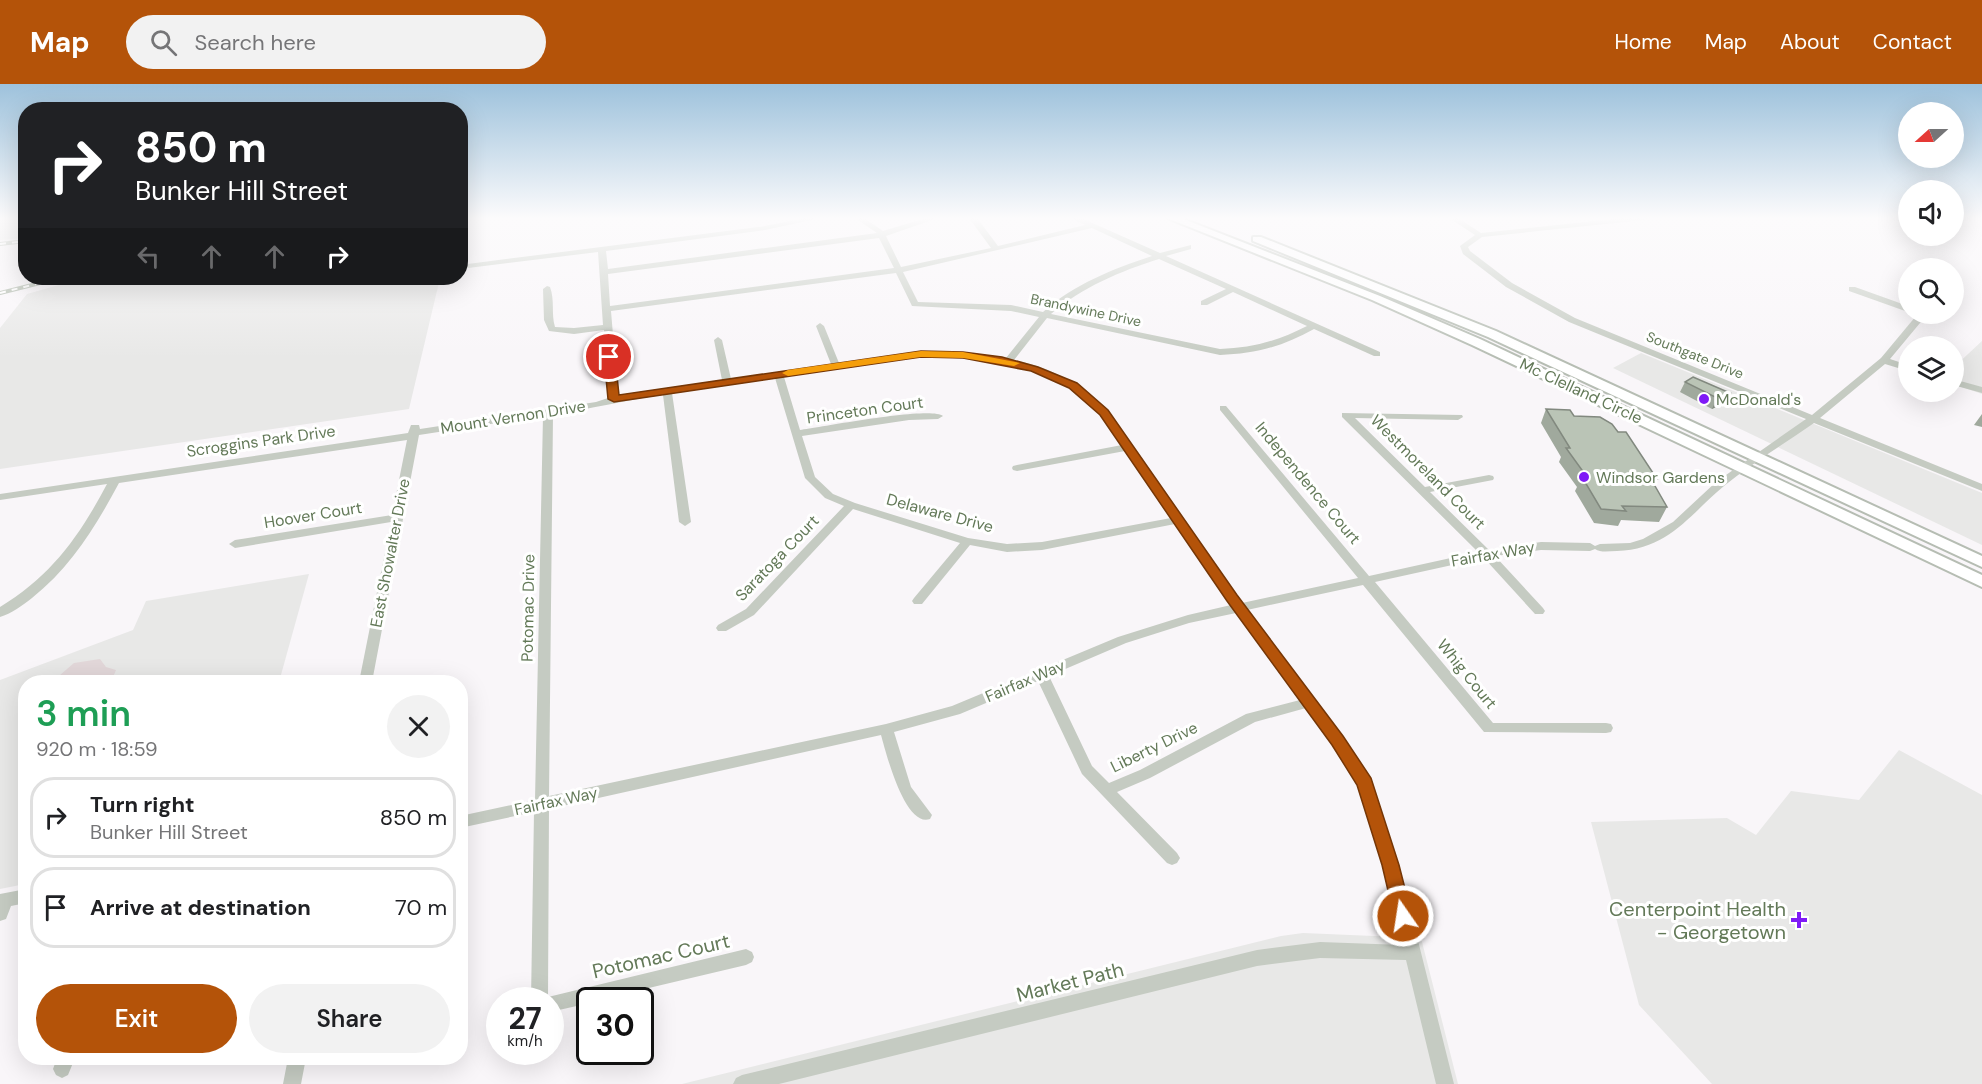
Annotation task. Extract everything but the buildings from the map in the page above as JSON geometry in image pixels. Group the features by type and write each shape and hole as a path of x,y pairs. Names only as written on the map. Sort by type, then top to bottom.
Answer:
{"highway":[{"name":"Mc Clelland Circle","path":"1288,265 1438,325 1982,582"},
{"name":"Mc Clelland Circle","path":"1322,265 1482,330 1982,562"}],"street":[{"path":"603,265 606,327 614,399"},
{"path":"603,272 658,265"},
{"name":"Brandywine Drive","path":"897,265 915,304 992,306 1046,315 1220,352 1248,352 1270,348 1314,325"},
{"path":"605,309 900,270 924,265"},
{"path":"1008,362 1046,315 1075,291 1136,265"},
{"path":"1180,265 1377,354"},
{"name":"Southgate Drive","path":"1483,265 1509,285 1572,320 1982,488"},
{"path":"547,289 548,321 552,328 566,332 606,327"},
{"path":"1204,303 1233,289"},
{"path":"1851,289 1898,305"},
{"name":"Fairfax Way","path":"468,820 886,729 955,710 1122,640 1188,619 1238,607 1487,554 1541,546 1631,547 1647,542 1677,525 1720,484 1813,419 1884,360 1914,324"},
{"path":"820,326 836,366"},
{"path":"718,340 727,382"},
{"name":"Mount Vernon Drive","path":"413,431 597,398 614,399 667,392 921,354 963,355 1008,362 1035,369 1073,385 1099,407 1238,607 1309,702 1365,783 1391,865 1445,1084"},
{"path":"1884,360 1898,365"},
{"name":"Delaware Drive","path":"778,375 810,478 830,496 851,506 967,541 1007,548 1042,546 1178,520"},
{"path":"1964,384 1982,390"},
{"path":"667,392 685,522"},
{"name":"Mount Vernon Drive","path":"413,431 598,405 614,399"},
{"name":"Independence Court","path":"1223,408 1368,579"},
{"name":"Potomac Drive","path":"542,804 548,412"},
{"name":"Westmoreland Court","path":"1458,417 1346,415 1424,490 1539,611"},
{"name":"Princeton Court","path":"797,434 909,417 938,416"},
{"name":"Scroggins Park Drive","path":"0,497 413,431"},
{"name":"East Showalter Drive","path":"367,675 413,431"},
{"path":"1017,468 1128,447"},
{"path":"1424,490 1489,478"},
{"path":"0,613 45,581 72,554 89,530 115,480"},
{"name":"Saratoga Court","path":"722,628 750,612 851,506"},
{"name":"Hoover Court","path":"235,544 396,518"},
{"path":"918,601 967,541"},
{"name":"Whig Court","path":"1368,579 1489,728 1606,728"},
{"name":"Liberty Drive","path":"1041,674 1088,770 1107,790 1145,774 1251,718 1309,702"},
{"path":"886,729 905,789 925,815"},
{"path":"1107,790 1172,858"},
{"path":"539,987 542,804"},
{"path":"2,905 18,899"},
{"name":"Market Path","path":"742,1084 1257,958 1320,950 1412,953"},
{"name":"Potomac Court","path":"564,1001 746,957"},
{"path":"292,1084 296,1065"}],"shaded area":[{"path":"59,285 438,285 409,409 0,469 0,328 27,294"},
{"path":"1982,341 1982,394 1964,388 1964,358"},
{"path":"1641,353 1982,493 1982,545 1613,368"},
{"path":"309,574 281,675 18,675 18,885 0,889 0,680 133,630 146,601"},
{"path":"100,659 106,667 116,670 114,675 60,675 74,663"},
{"name":"Centerpoint Health - Georgetown","path":"1899,750 1982,795 1982,1084 1712,1084 1639,1005 1591,822 1727,818 1756,835 1791,791 1859,800"},
{"path":"1303,933 1421,938 1458,1084 682,1084 1281,936"}],"railway":[{"path":"0,293 32,285"}],"slow traffic":[{"path":"788,373 921,354 963,355 1014,363"}],"place":[{"name":"McDonald's","path":"1704,399"},
{"name":"Windsor Gardens","path":"1584,477"},
{"name":"Centerpoint Health - Georgetown","path":"1799,920"}],"route":[{"path":"609,357 614,399 921,354 963,355 1002,360 1035,369 1073,385 1104,412 1232,598 1338,741 1365,783 1391,865 1403,916"}]}
